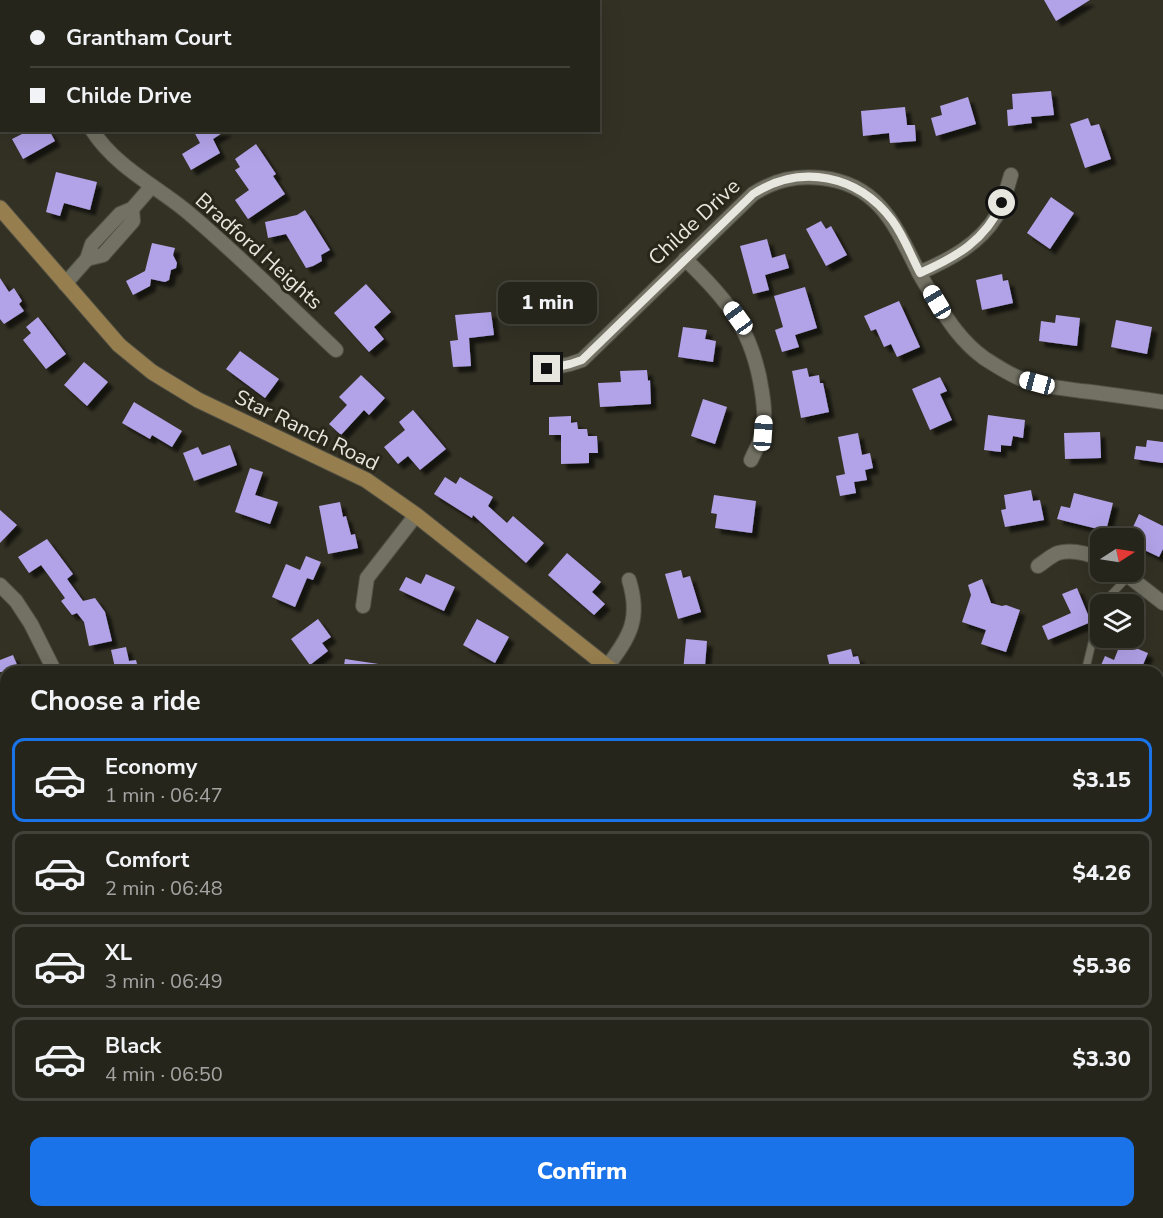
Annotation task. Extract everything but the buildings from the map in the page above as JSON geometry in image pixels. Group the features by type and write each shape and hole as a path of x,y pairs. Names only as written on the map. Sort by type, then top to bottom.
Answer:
{"street":[{"name":"Bradford Heights","path":"94,132 125,166 184,209 226,245 336,350"},
{"path":"920,273 963,251 986,230 999,209 1011,175"},
{"name":"Childe Drive","path":"547,369 582,360 753,194 786,179 814,177 828,178 842,183 871,198 893,222 920,273 958,335 972,349 1002,370 1020,379 1048,385 1163,402"},
{"path":"65,284 87,260 103,255 133,221 132,208 152,186"},
{"name":"Star Ranch Road","path":"0,208 119,345 152,372 198,400 366,480 416,515 606,666"},
{"path":"685,259 707,280 738,318 750,344 760,380 764,417 763,433 751,460"},
{"path":"363,606 367,578 416,515"},
{"path":"1038,566 1058,553 1072,552 1090,555"},
{"path":"612,666 630,632 634,617 635,604 629,580"},
{"path":"1136,582 1163,603"},
{"path":"0,585 16,601 31,624 52,666"}],"lane":[{"path":"1111,594 1120,582"},
{"path":"1087,666 1091,648"}],"route":[{"path":"547,369 582,360 753,194 775,182 800,177 828,178 857,189 871,198 893,222 920,273 944,262 974,242 986,230 1002,203"}]}
